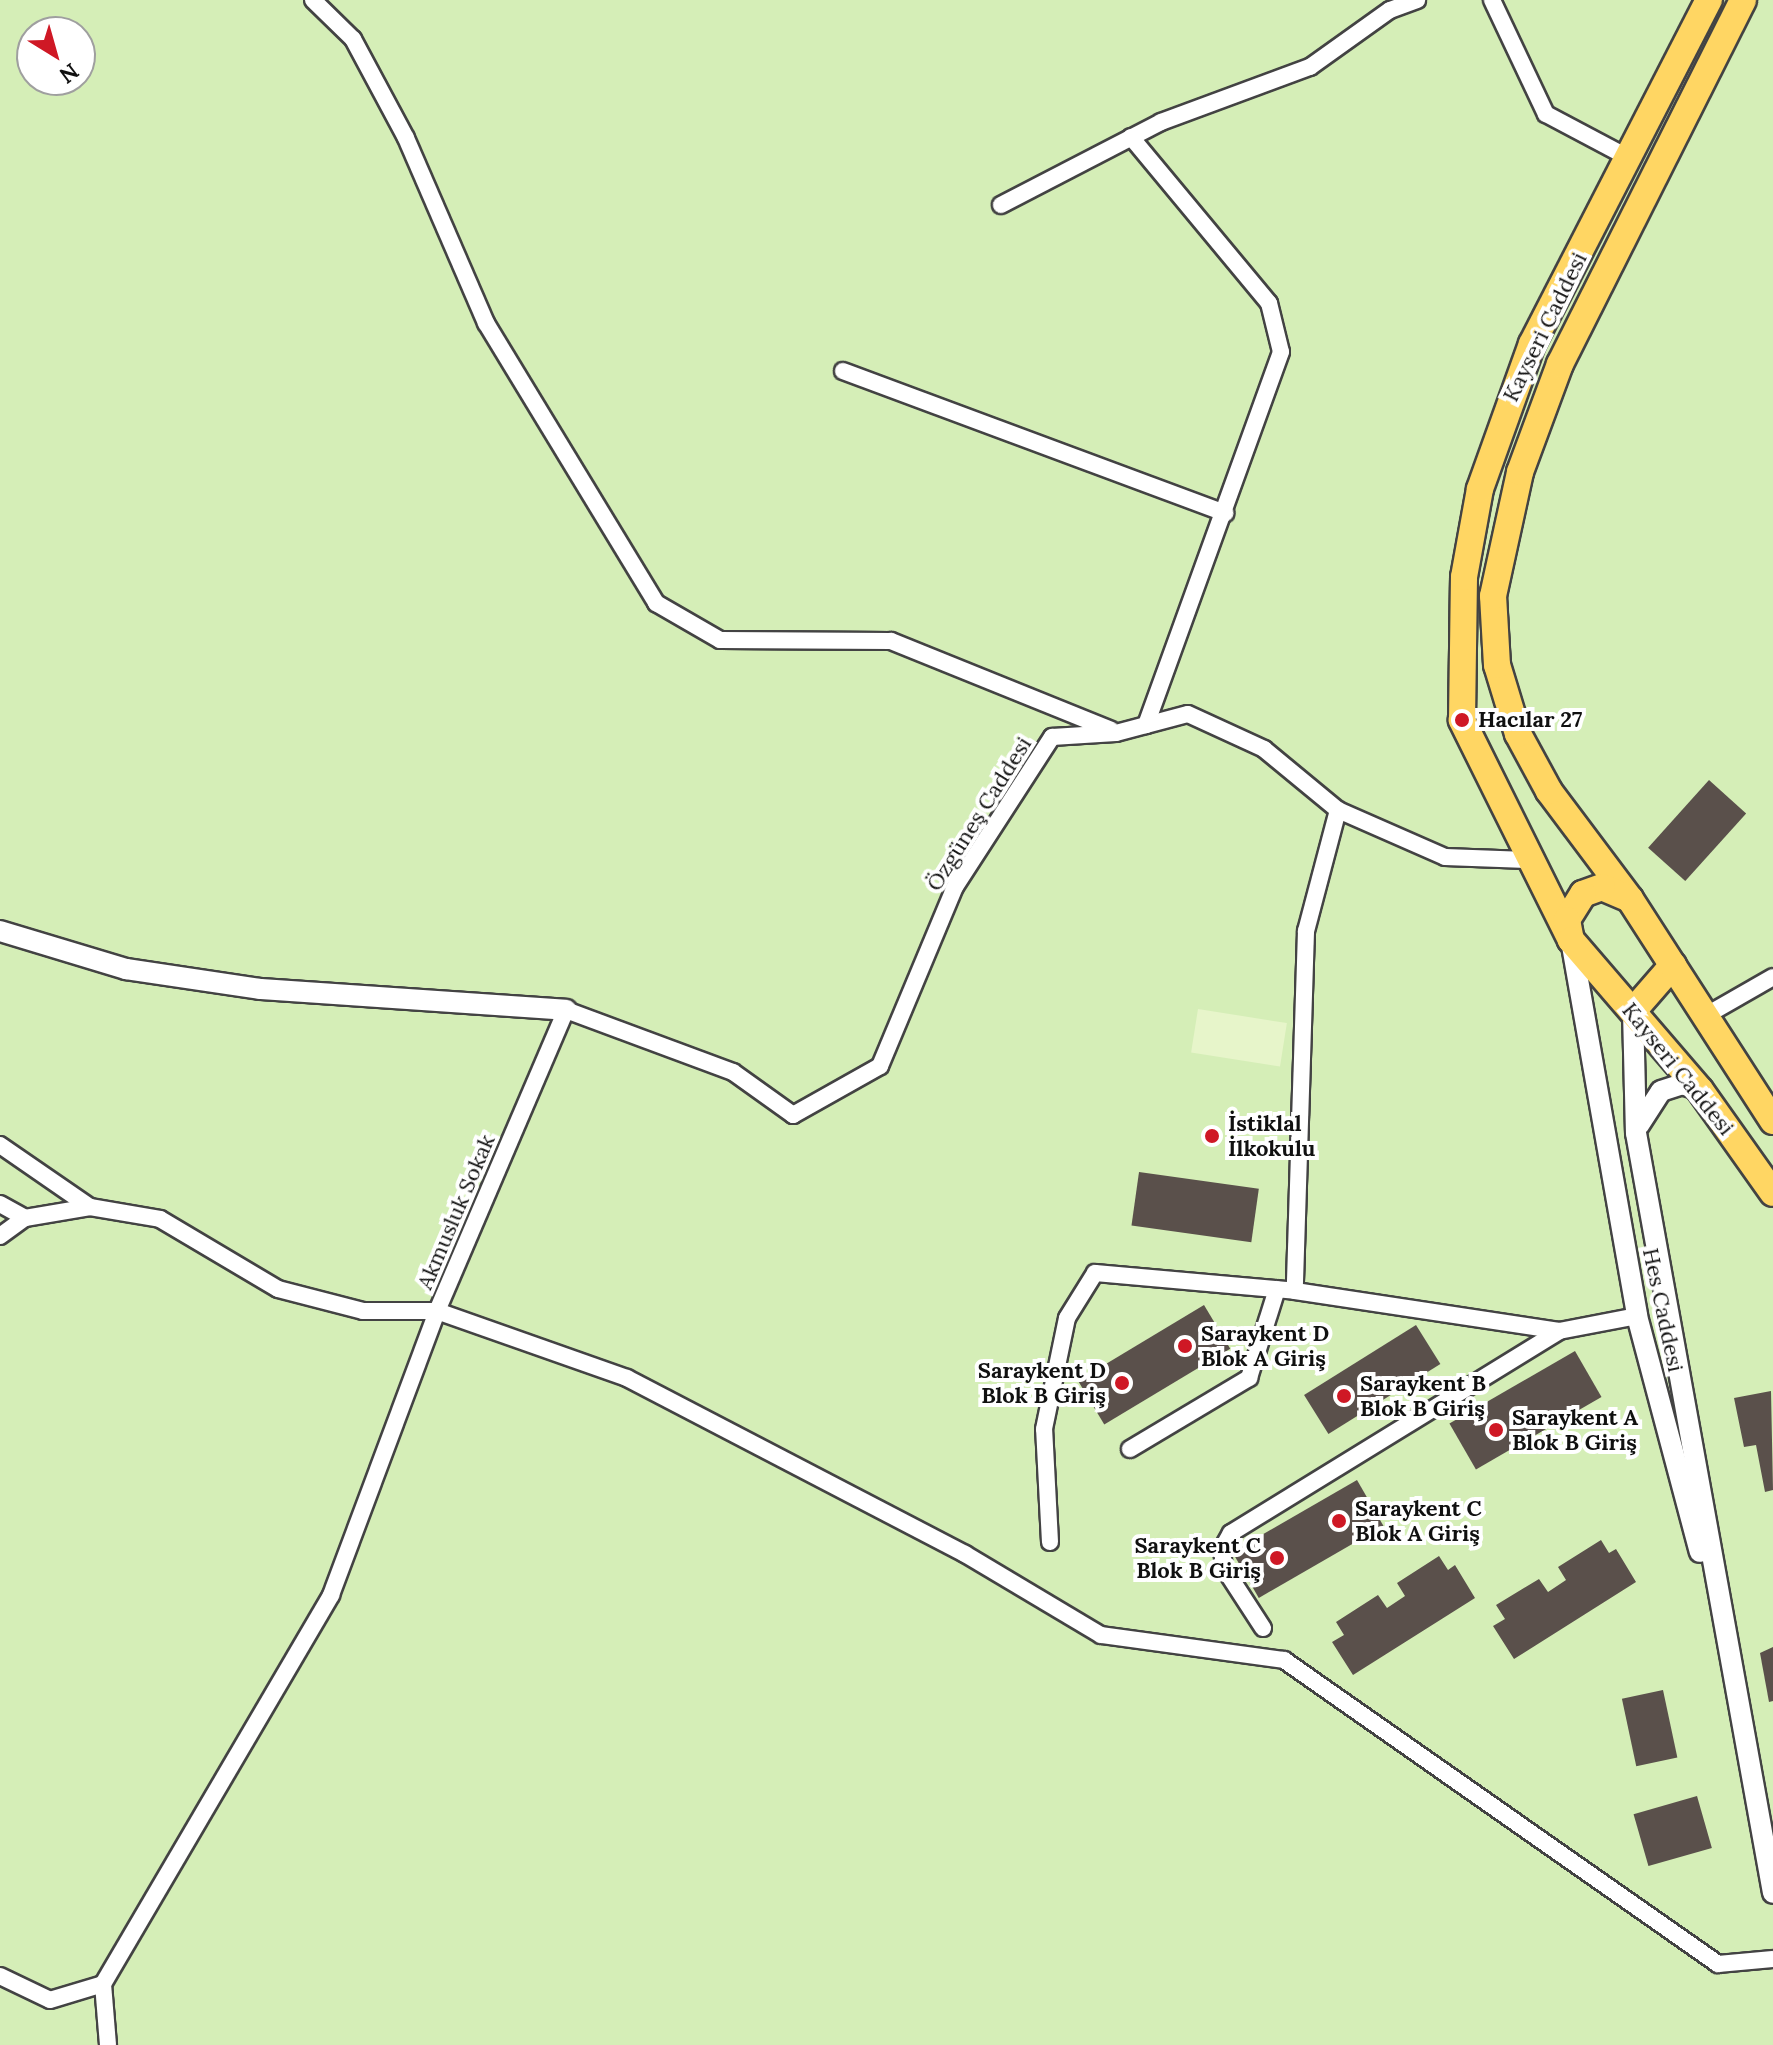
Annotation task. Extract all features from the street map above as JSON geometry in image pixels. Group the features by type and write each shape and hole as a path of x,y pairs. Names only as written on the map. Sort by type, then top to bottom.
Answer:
{"main road":[{"name":"Kayseri Caddesi","path":"1709,0 1504,412 1464,577 1462,720 1527,860 1574,944 1700,1090 1773,1193"},
{"name":"Kayseri Caddesi","path":"1743,0 1560,364 1520,472 1493,596 1497,665 1518,734 1549,791 1633,904 1773,1121"},
{"path":"1574,944 1567,920 1583,894 1602,887 1633,904"},
{"path":"1633,1011 1673,965"}],"street":[{"path":"313,0 353,39 406,138 486,323 656,603 720,640 891,641 1116,733"},
{"path":"1001,205 1131,137 1310,67 1390,10 1417,0"},
{"path":"1492,0 1546,114 1629,158"},
{"path":"1131,137 1279,325 1281,352 1146,725"},
{"path":"843,371 1225,513"},
{"name":"Özgüneş Caddesi","path":"566,1010 733,1072 793,1115 880,1066 955,887 1052,737 1116,733 1188,714 1264,749 1338,810 1445,857 1527,860"},
{"path":"1295,1291 1306,931 1338,810"},
{"path":"0,931 126,969 260,989 566,1010"},
{"name":"Hes Caddesi","path":"1574,944 1637,1316 1737,1683"},
{"path":"1705,1016 1773,977"},
{"name":"Akmusluk Sokak","path":"0,1236 25,1218 90,1207 160,1219 278,1289 363,1311 437,1311 566,1010"},
{"name":"Hes Caddesi","path":"1633,1011 1636,1133 1773,1893"},
{"path":"1636,1133 1661,1091 1682,1084 1700,1090"},
{"path":"0,1145 90,1207"},
{"path":"0,1204 25,1218"},
{"path":"1050,1542 1044,1429 1067,1318 1095,1273 1295,1291 1559,1331 1637,1316"},
{"path":"1130,1449 1249,1378 1277,1289"},
{"path":"108,2045 103,1984 331,1595 437,1311 627,1378 952,1546 1101,1635 1284,1660 1718,1964 1773,1959"},
{"path":"1263,1628 1224,1568 1222,1549 1231,1533 1559,1331"},
{"path":"0,1976 50,2000 103,1984"}],"green space":[{"path":"0,0 1773,0 1773,2045 0,2045"},
{"path":"1198,1009 1287,1023 1280,1067 1191,1052"}],"building":[{"path":"1709,780 1746,813 1685,881 1648,848"},
{"path":"1139,1172 1259,1189 1251,1242 1131,1225"},
{"path":"1204,1305 1230,1349 1104,1424 1078,1381"},
{"path":"1416,1325 1440,1364 1328,1434 1304,1395"},
{"path":"1575,1351 1602,1397 1476,1469 1449,1424"},
{"path":"1771,1391 1773,1490 1765,1492 1756,1445 1744,1447 1734,1398"},
{"path":"1357,1480 1384,1526 1259,1598 1232,1552"},
{"path":"1601,1540 1609,1553 1616,1549 1636,1582 1514,1659 1493,1626 1505,1619 1496,1605 1539,1579 1548,1592 1566,1580 1558,1567"},
{"path":"1439,1556 1448,1570 1455,1565 1475,1598 1353,1675 1332,1642 1344,1635 1336,1622 1378,1595 1387,1608 1405,1596 1397,1583"},
{"path":"1773,1647 1773,1701 1769,1702 1760,1653"},
{"path":"1663,1690 1677,1757 1636,1766 1622,1699"},
{"path":"1697,1796 1712,1848 1648,1866 1634,1814"}],"place":[{"name":"Hacılar 27","path":"1462,720"},
{"name":"İstiklal İlkokulu","path":"1212,1136"},
{"name":"Saraykent D Blok A Giriş","path":"1185,1346"},
{"name":"Saraykent D Blok B Giriş","path":"1122,1383"},
{"name":"Saraykent B Blok B Giriş","path":"1344,1396"},
{"name":"Saraykent A Blok B Giriş","path":"1496,1430"},
{"name":"Saraykent C Blok A Giriş","path":"1339,1521"},
{"name":"Saraykent C Blok B Giriş","path":"1277,1558"}]}
